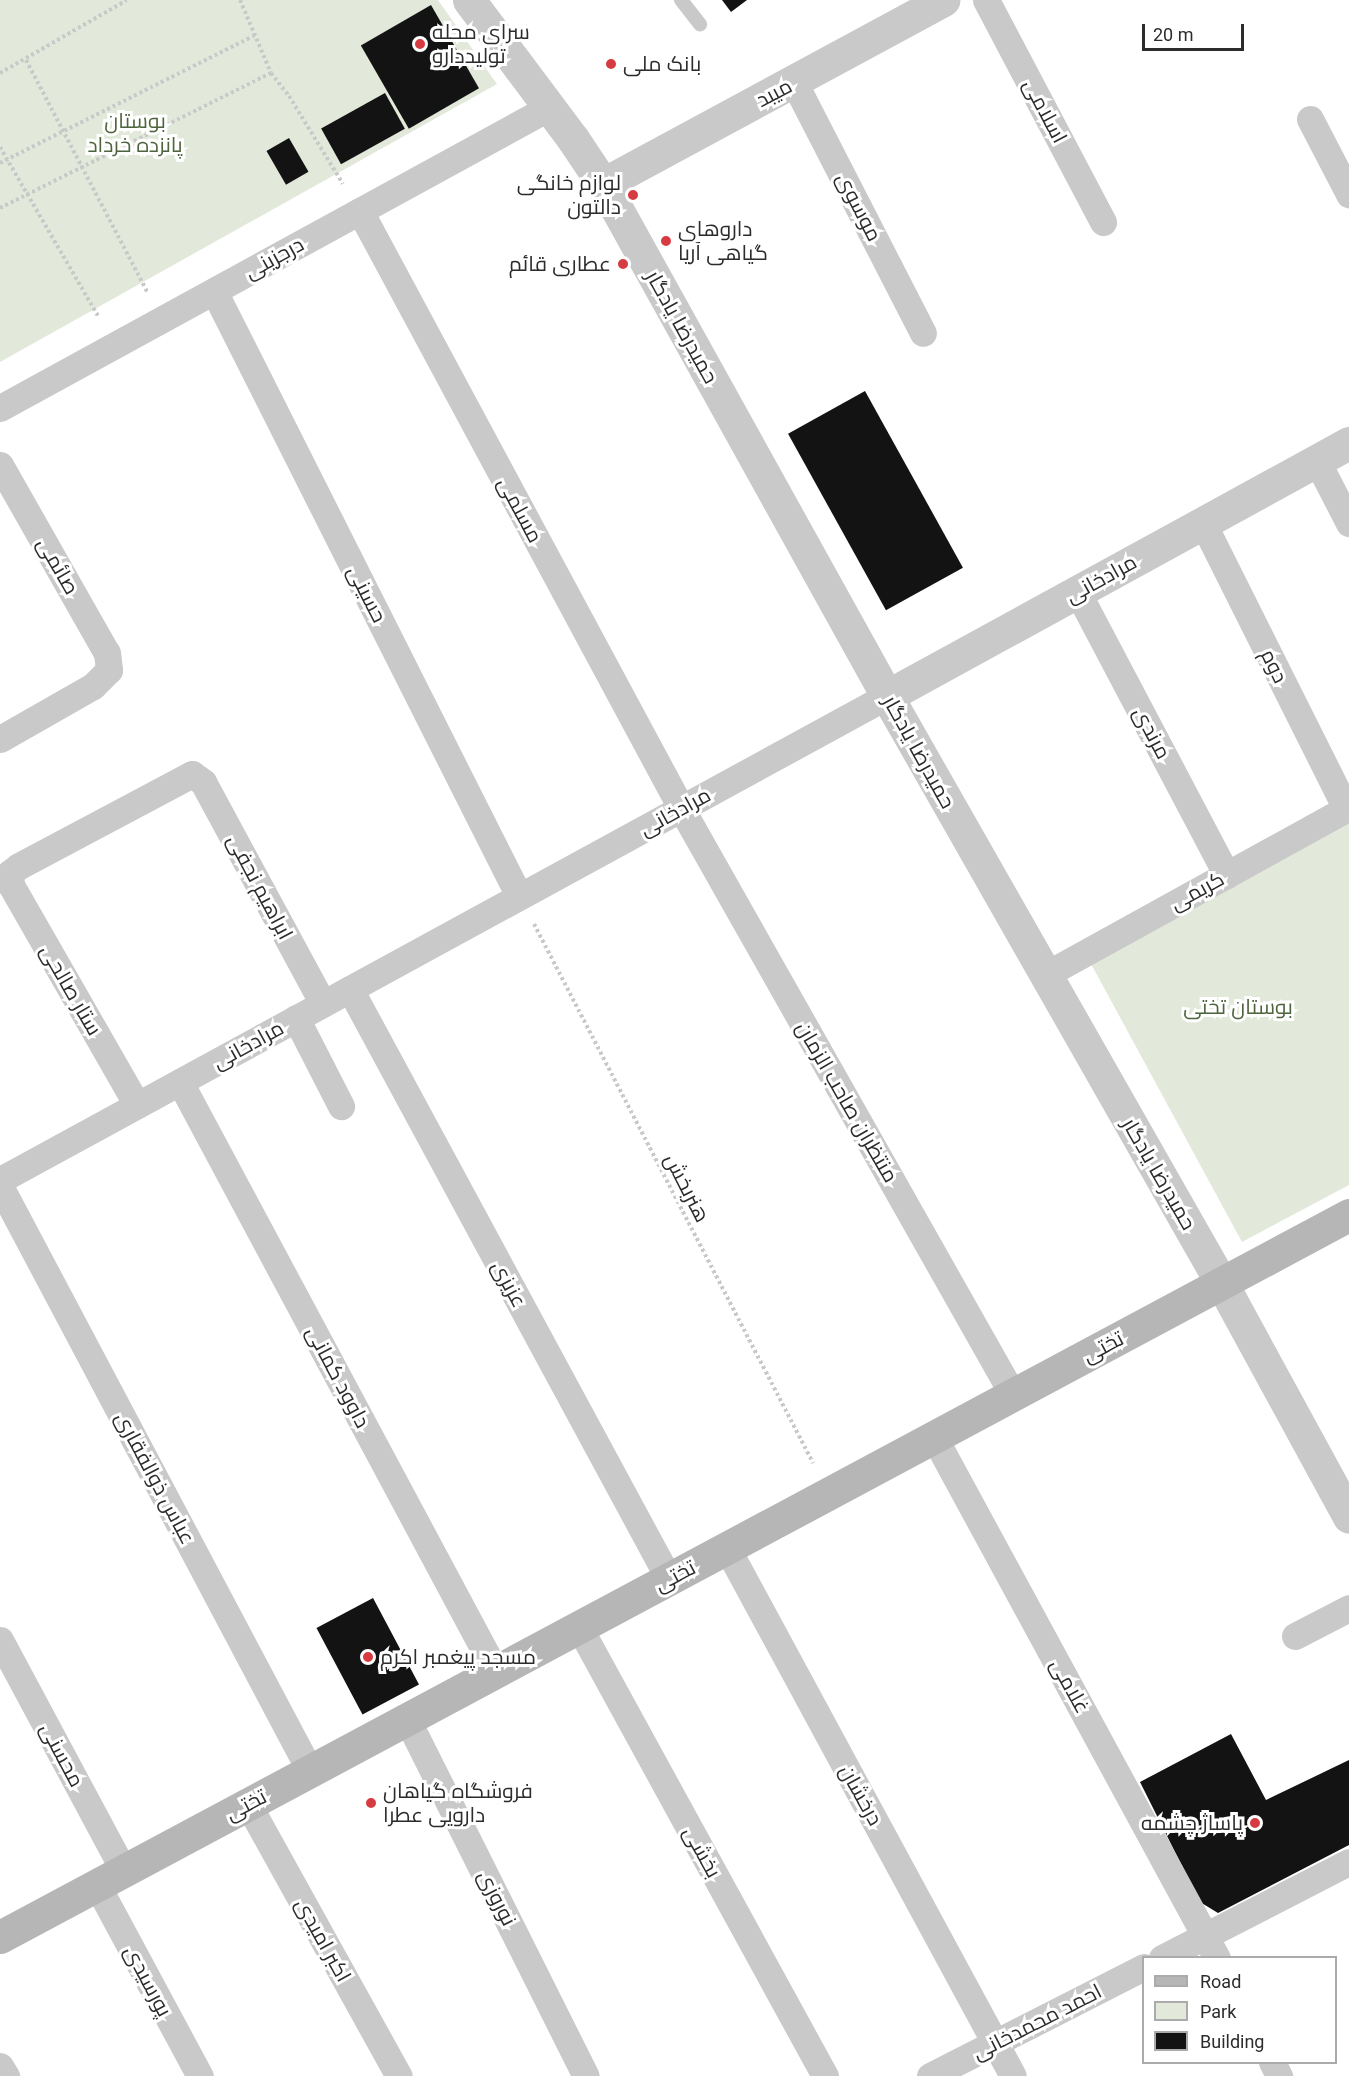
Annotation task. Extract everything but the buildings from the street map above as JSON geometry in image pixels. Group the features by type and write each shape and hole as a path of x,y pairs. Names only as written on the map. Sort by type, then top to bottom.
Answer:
{"main road":[{"name":"تختی","path":"0,1937 1349,1215"}],"street":[{"name":"حمیدرضا یادگار","path":"469,0 573,139 603,184 887,696 1222,1284 1349,1517"},
{"name":"میبد","path":"603,184 945,0"},
{"name":"اسلامی","path":"986,0 1103,222"},
{"name":"موسوی","path":"794,82 923,333"},
{"name":"درجزینی","path":"0,408 548,108"},
{"path":"1310,119 1349,194"},
{"name":"مسلمی","path":"360,211 681,808"},
{"name":"حسینی","path":"214,291 519,896"},
{"name":"مرادخانی","path":"0,1180 1349,443"},
{"path":"1317,461 1349,523"},
{"name":"صائمی","path":"0,465 107,653 109,670 93,686 0,739"},
{"name":"دوم","path":"1203,523 1347,808"},
{"name":"مرندی","path":"1077,591 1227,874"},
{"name":"ابراهیم نجفی","path":"10,873 192,774 203,782 323,1004"},
{"name":"منتظران صاحب الزمان","path":"681,808 1013,1395"},
{"name":"کریمی","path":"1045,975 1347,808"},
{"name":"ستار صالحی","path":"10,873 11,885 137,1105"},
{"name":"عزیزی","path":"350,989 669,1579"},
{"path":"296,1018 341,1106"},
{"name":"داوود کمانی","path":"180,1082 496,1672"},
{"name":"عباس ذوالفقاری","path":"0,1185 310,1771"},
{"name":"غلامی","path":"934,1437 1212,1946"},
{"name":"درخشان","path":"727,1548 1013,2076"},
{"path":"1295,1636 1349,1608"},
{"name":"بخشی","path":"579,1627 825,2076"},
{"name":"محسنی","path":"0,1640 110,1878"},
{"name":"نوروزی","path":"407,1719 586,2076"},
{"name":"اکبر امیدی","path":"248,1804 399,2076"},
{"path":"1170,1956 1212,1946 1349,1862"},
{"name":"پورسیدی","path":"110,1878 200,2076"},
{"name":"احمد محمدخانی","path":"930,2076 1142,1968"},
{"path":"0,2066 6,2076"}],"lane":[{"path":"681,0 700,24"}],"path":[{"path":"0,73 126,0"},
{"path":"240,0 271,73 289,96 360,211"},
{"path":"0,163 254,36"},
{"path":"26,60 162,320"},
{"path":"0,208 271,73"},
{"path":"0,147 114,345"},
{"name":"هنربخش","path":"519,896 829,1493"}],"green space":[{"name":"بوستان پانزده خرداد","path":"0,0 438,0 497,84 0,362"},
{"name":"بوستان تختی","path":"1349,822 1349,1185 1242,1242 1090,962"}],"place":[{"name":"سرای محله تولیددارو","path":"420,44"},
{"name":"بانک ملی","path":"611,64"},
{"name":"لوازم خانگی دالتون","path":"633,195"},
{"name":"داروهای گیاهی آریا","path":"666,241"},
{"name":"عطاری قائم","path":"623,264"},
{"name":"مسجد پیغمبر اکرم","path":"368,1657"},
{"name":"فروشگاه گیاهان دارویی عطرا","path":"371,1803"},
{"name":"پاساژ چشمه","path":"1255,1823"}]}
